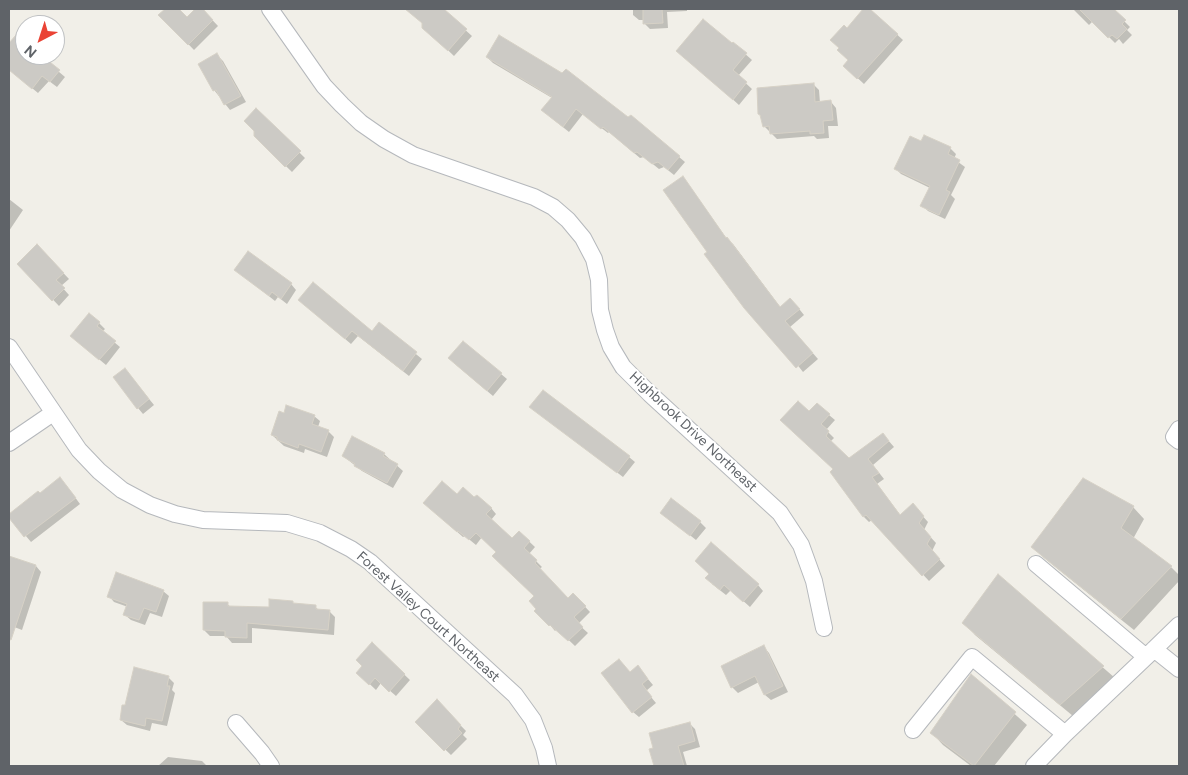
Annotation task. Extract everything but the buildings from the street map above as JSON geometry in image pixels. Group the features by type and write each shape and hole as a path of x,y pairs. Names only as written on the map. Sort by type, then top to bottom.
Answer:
{"street":[{"name":"Highbrook Drive Northeast","path":"270,9 324,86 342,105 376,134 413,155 534,197 553,207 568,220 583,238 594,259 599,280 600,310 605,330 611,347 623,367 780,513 801,545 814,580 824,628"},
{"name":"Forest Valley Court Northeast","path":"9,347 79,450 99,471 122,490 150,506 204,520 287,523 320,533 351,549 370,562 515,695 533,720 544,748 548,766"},
{"path":"9,443 53,413"},
{"path":"1179,429 1174,437 1179,441"},
{"path":"1036,564 1150,653 1179,669"},
{"path":"1034,766 1179,625"},
{"path":"913,730 972,657 1065,734"},
{"path":"236,724 271,766"}]}
